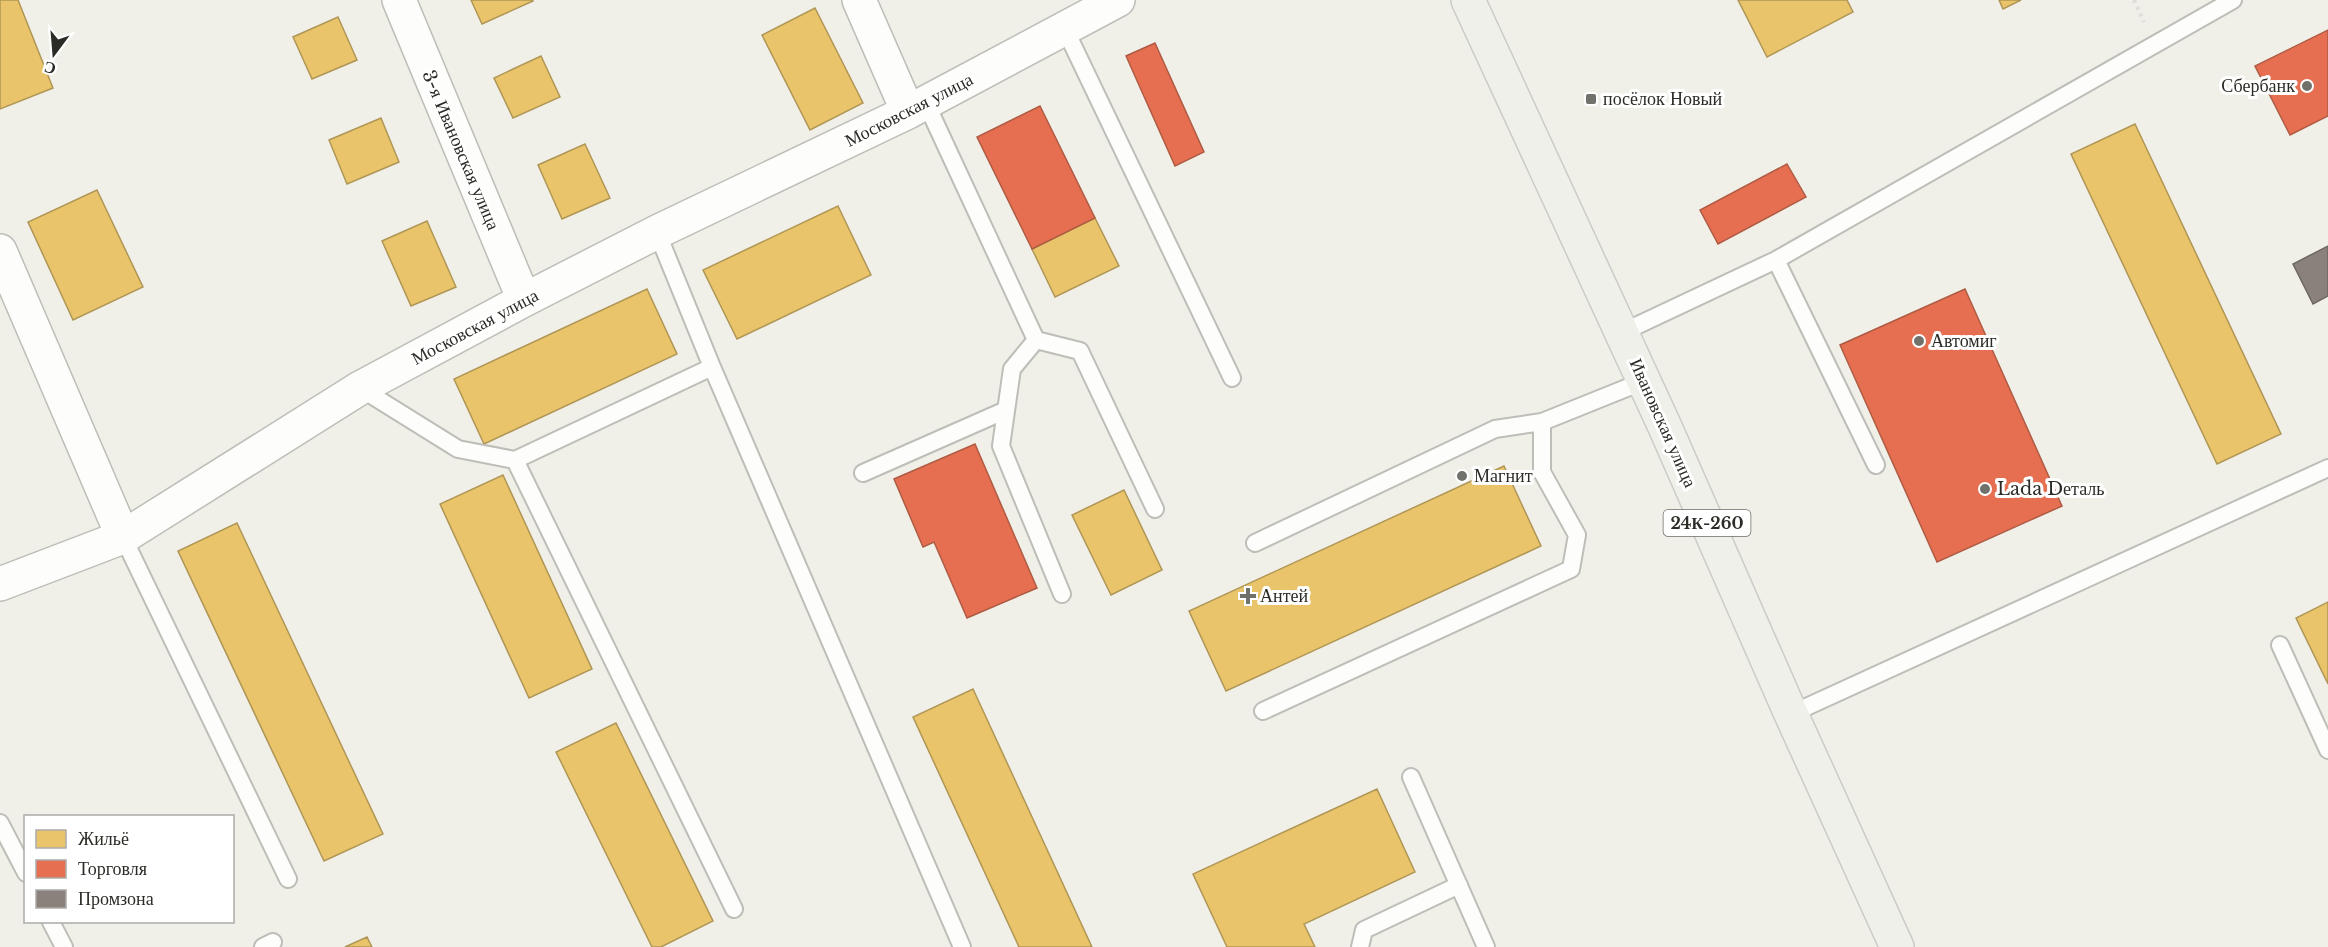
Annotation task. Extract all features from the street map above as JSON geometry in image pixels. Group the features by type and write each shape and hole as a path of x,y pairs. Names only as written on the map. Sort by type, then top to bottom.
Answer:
{"main road":[{"name":"Ивановская улица","path":"1468,0 1644,381 1897,947"}],"street":[{"name":"3-я Ивановская улица","path":"399,0 524,300"},
{"path":"859,0 917,108"},
{"name":"Московская улица","path":"0,584 123,537 360,388 657,232 917,108 1118,0"},
{"path":"0,251 123,537"}],"lane":[{"path":"1621,333 1776,260 2233,0"},
{"path":"1065,29 1232,378"},
{"path":"917,108 1036,340 1080,351 1155,509"},
{"path":"657,232 712,367 962,947"},
{"path":"1776,260 1876,465"},
{"path":"1036,340 1012,369 1001,446 1062,594"},
{"path":"360,388 458,449 515,460 712,367"},
{"path":"1255,543 1495,429 1542,422 1644,381"},
{"path":"863,473 1006,410"},
{"path":"1263,711 1571,569 1577,535 1542,472 1542,422"},
{"path":"515,460 734,909"},
{"path":"1791,714 2328,468"},
{"path":"123,537 288,879"},
{"path":"2280,645 2328,750"},
{"path":"1411,777 1486,947"},
{"path":"0,823 24,869"},
{"path":"1360,947 1364,930 1459,885"},
{"path":"52,923 64,947"}],"building: Жильё":[{"path":"0,0 18,0 53,88 0,109"},
{"path":"471,0 532,0 533,1 482,24"},
{"path":"1738,0 1847,0 1853,12 1767,57"},
{"path":"1999,0 2021,0 2003,9"},
{"path":"815,8 863,103 810,130 762,35"},
{"path":"338,17 357,60 312,79 293,37"},
{"path":"541,56 560,97 513,118 494,78"},
{"path":"381,118 399,162 347,184 329,140"},
{"path":"2135,124 2281,434 2217,464 2071,154"},
{"path":"585,144 610,198 562,219 538,165"},
{"path":"97,190 143,287 73,320 28,222"},
{"path":"838,206 871,275 737,339 703,270"},
{"path":"1095,218 1119,266 1055,297 1032,249"},
{"path":"427,221 456,287 411,306 382,241"},
{"path":"647,289 677,354 484,444 454,379"},
{"path":"1504,466 1541,546 1226,691 1189,611"},
{"path":"503,475 592,669 529,698 440,504"},
{"path":"1124,490 1162,570 1111,595 1072,515"},
{"path":"237,523 383,834 324,861 178,551"},
{"path":"2328,602 2328,684 2296,618"},
{"path":"973,689 1092,947 1019,947 913,717"},
{"path":"616,723 713,921 661,947 652,947 556,752"},
{"path":"1377,789 1415,872 1304,924 1315,947 1227,947 1193,874"},
{"path":"367,937 372,947 345,947"}],"building: Торговля":[{"path":"2328,30 2328,116 2290,135 2255,66"},
{"path":"1155,43 1204,152 1175,166 1126,56"},
{"path":"1040,106 1095,218 1032,249 977,137"},
{"path":"1787,164 1806,197 1718,244 1700,210"},
{"path":"1965,289 2062,506 1937,562 1840,345"},
{"path":"975,444 1037,588 967,618 934,542 923,547 894,479"}],"building: Промзона":[{"path":"2328,246 2328,296 2313,304 2293,264"}],"place":[{"name":"Сбербанк","path":"2307,86"},
{"name":"посёлок Новый","path":"1591,99"},
{"name":"Автомиг","path":"1919,341"},
{"name":"Магнит","path":"1462,476"},
{"name":"Lada Dеталь","path":"1985,489"},
{"name":"Антей","path":"1248,596"}]}
